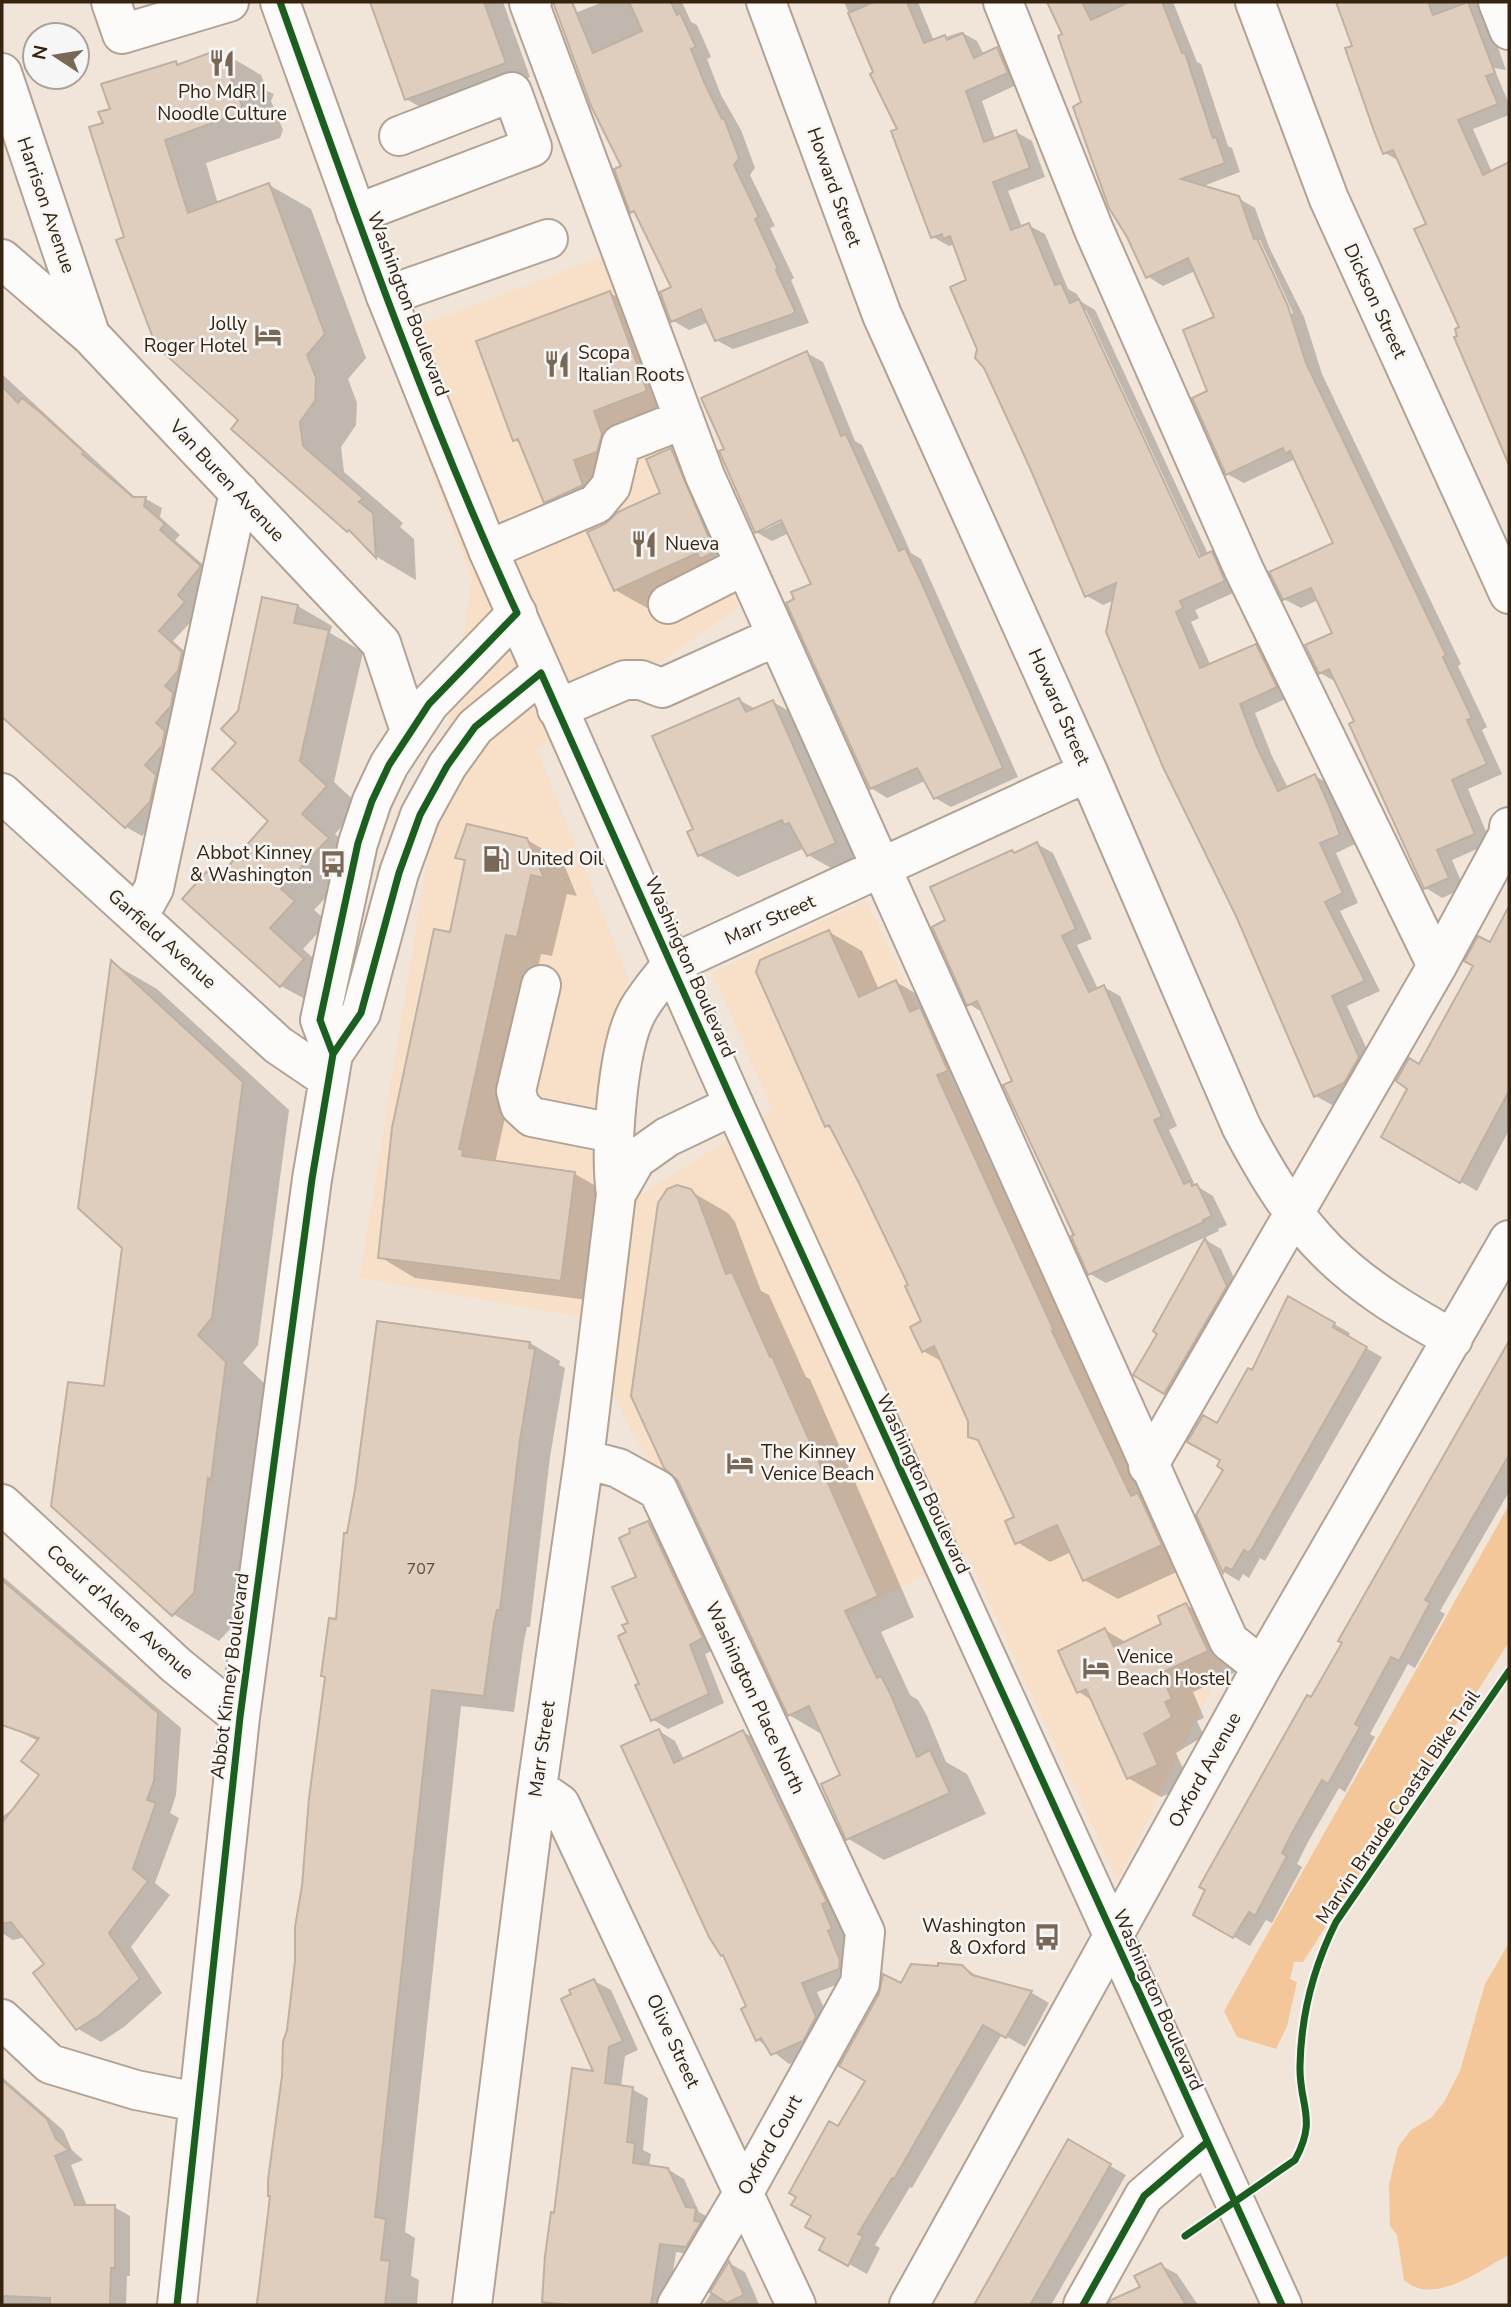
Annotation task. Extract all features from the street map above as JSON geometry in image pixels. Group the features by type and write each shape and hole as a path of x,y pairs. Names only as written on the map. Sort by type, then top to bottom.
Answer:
{"street":[{"path":"111,2 122,34 229,2"},
{"name":"Washington Boulevard","path":"280,2 386,296 488,550 541,673 734,1105 1282,2305"},
{"path":"532,2 529,3 684,419 745,565 1228,1641 1262,1668"},
{"name":"Howard Street","path":"766,2 881,314 1088,772 1241,1126 1270,1180 1321,1248 1362,1284 1453,1339"},
{"path":"1003,2 1094,230 1244,570 1437,966"},
{"name":"Dickson Street","path":"1255,2 1329,199 1509,594"},
{"path":"1498,2 1509,30"},
{"name":"Harrison Avenue","path":"2,73 90,337"},
{"path":"356,214 532,147 512,92 399,136"},
{"path":"386,296 548,239"},
{"name":"Van Buren Avenue","path":"2,259 90,337 381,643 410,731"},
{"path":"488,550 596,503 611,486 621,444 684,419"},
{"path":"138,917 154,888 239,492"},
{"path":"668,604 745,565"},
{"name":"Abbot Kinney Boulevard","path":"177,2305 240,1717 330,1066 320,1020 358,843 372,801 410,731 429,704 517,613"},
{"path":"557,709 625,680 641,680 662,688 777,636"},
{"name":"Abbot Kinney Boulevard","path":"330,1066 361,1013 399,873 421,815 447,766 475,727 541,673"},
{"name":"Marr Street","path":"472,2305 537,1788 584,1460 616,1194 612,1166 613,1133 627,1040 636,1014 673,964 1088,772"},
{"name":"Garfield Avenue","path":"2,793 278,1045 330,1066"},
{"path":"1148,1466 1437,966 1508,835 1509,827"},
{"path":"541,985 516,1091 520,1106 532,1117 613,1133"},
{"name":"Marr Street","path":"616,1194 636,1159 667,1137 734,1105"},
{"name":"Oxford Avenue","path":"909,2305 1262,1668 1509,1240"},
{"name":"Washington Place North","path":"584,1460 618,1468 657,1490 865,1932 860,1983"},
{"name":"Coeur d'Alene Avenue","path":"2,1504 176,1665 240,1717"},
{"name":"Olive Street","path":"537,1788 560,1804 796,2305"},
{"name":"Oxford Court","path":"677,2305 744,2192 860,1983"},
{"path":"2,2019 50,2064 136,2090 197,2102"},
{"path":"1083,2305 1144,2196 1206,2143"}],"shaded area":[{"path":"606,255 738,607 537,750 628,977 581,1317 360,1278 472,579 383,340"},
{"path":"866,900 1224,1662 1118,1881 966,1553 752,1665 611,1389 632,1200 773,1111 713,973"},
{"path":"1509,1505 1509,1642 1303,1962 1294,1962 1290,1979 1297,1982 1287,2026 1276,2049 1237,2037 1224,2011"},
{"path":"1509,1943 1509,2255 1471,2277 1442,2288 1429,2290 1416,2287 1404,2280 1397,2235 1390,2226 1389,2185 1398,2147 1411,2130 1431,2118 1444,2102 1460,2071 1485,1984"}],"building":[{"path":"370,2 484,2 506,63 405,100"},
{"path":"553,2 572,2 593,53 642,31 629,2 671,2 677,15 680,13 696,47 691,49 705,84 722,119 724,118 739,158 734,165 759,217 755,219 795,311 793,314 715,341 701,309 671,322 660,292 671,287 634,211 630,213 614,169 621,166 591,106"},
{"path":"874,2 907,2 924,43 945,35 947,40 963,33 974,58 997,47 1008,73 966,91 984,142 1016,130 1030,168 993,182 1011,230 1029,223 1055,285 1061,283 1070,303 1079,299 1199,557 1212,551 1225,581 1180,601 1183,608 1176,612 1200,668 1256,644 1277,687 1240,704 1256,745 1278,791 1315,774 1328,803 1340,835 1320,843 1343,893 1325,902 1365,981 1332,996 1359,1057 1344,1083 1314,1097 1236,916 1163,767 1106,632 1116,583 1085,597 984,368 975,358 977,349 950,287 966,280 950,236 943,239 942,234 931,238 891,131 897,129 870,74 873,72 848,13"},
{"path":"1047,2 1082,2 1091,20 1129,2 1162,2 1182,53 1185,53 1213,138 1216,137 1225,163 1181,179 1239,196 1254,239 1257,238 1288,306 1306,363 1446,655 1443,657 1472,718 1467,720 1487,764 1452,780 1475,834 1437,850 1449,878 1424,889 1349,724 1354,721 1329,669 1319,674 1305,645 1332,633 1311,588 1283,600 1269,572 1333,543 1290,451 1285,454 1283,448 1226,475 1192,398 1207,391 1183,330 1214,317 1188,258 1146,278 1127,237 1109,208 1073,107 1081,102 1058,36 1062,34"},
{"path":"1336,2 1428,2 1433,15 1468,2 1495,73 1486,76 1498,104 1458,120 1483,175 1509,162 1509,465 1454,337 1457,336 1455,329 1459,327 1414,229 1426,224 1393,150 1383,154 1374,131 1345,48 1352,46"},
{"path":"220,49 226,66 233,69 230,76 242,105 238,114 165,140 188,213 269,183 325,334 307,355 316,378 315,401 300,422 303,446 363,498 359,502 373,513 376,558 349,530 347,532 231,429 238,420 156,346 116,240 124,237 89,127 103,123 98,112 110,109 101,84 176,61 177,65"},
{"path":"610,291 647,391 594,411 602,434 597,452 574,460 583,485 544,503 518,439 513,441 476,341"},
{"path":"807,351 841,436 846,434 899,551 905,548 1003,768 934,799 917,768 870,789 786,603 794,599 791,592 811,584 781,520 755,533 719,451 724,449 701,398"},
{"path":"2,386 18,403 22,398 40,412 84,452 82,454 133,497 146,497 144,506 165,524 160,530 201,566 178,595 185,602 159,631 182,652 178,671 165,686 173,693 171,706 156,723 165,731 162,746 145,765 156,775 150,802 125,828 2,717"},
{"path":"671,448 715,552 700,559 697,553 614,591 587,532 605,524 618,512 660,493 646,459"},
{"path":"262,597 298,605 294,623 329,630 300,761 327,786 302,814 329,838 281,889 295,901 270,928 304,959 280,987 182,899 207,871 216,880 268,821 212,769 236,743 221,729 238,711"},
{"path":"739,698 746,712 773,700 836,843 807,856 789,823 784,825 782,820 698,856 687,832 693,829 652,736"},
{"path":"467,824 527,838 544,878 531,875 517,937 506,935 459,1149 463,1150 462,1156 575,1172 561,1281 378,1258 392,1128 434,929 450,932 465,860 455,858"},
{"path":"1037,842 1076,929 1062,936 1089,992 1104,985 1162,1117 1154,1120 1184,1184 1190,1181 1192,1186 1197,1184 1212,1216 1088,1275 1071,1236 1074,1235 1003,1085 1012,1081 977,1001 967,1006 932,927 945,920 930,887 1012,850 1014,853"},
{"path":"1509,906 1509,1091 1460,1183 1381,1137 1407,1089 1396,1081 1409,1058 1419,1064 1473,966 1464,961 1478,936 1490,942"},
{"path":"829,930 859,997 896,980 910,1012 920,1007 948,1071 937,1075 1055,1333 1052,1331 1131,1496 1138,1493 1162,1545 1083,1581 1057,1525 1015,1544 1005,1521 1014,1517 978,1440 968,1437 968,1421 934,1346 922,1352 910,1327 921,1321 905,1286 908,1285 829,1125 825,1127 756,972 760,960"},
{"path":"111,960 243,1082 212,1318 198,1335 226,1362 211,1480 208,1478 194,1593 172,1616 51,1506 68,1382 104,1386 122,1248 78,1208"},
{"path":"677,1185 691,1189 698,1199 726,1274 732,1272 770,1357 772,1356 878,1596 845,1611 877,1678 881,1676 890,1693 917,1757 930,1750 950,1793 846,1840 821,1784 840,1775 809,1706 788,1716 678,1481 664,1468 631,1396 658,1203 667,1189"},
{"path":"1205,1238 1227,1286 1164,1394 1133,1375 1157,1334 1153,1331"},
{"path":"1288,1296 1335,1323 1333,1327 1367,1347 1252,1549 1248,1553 1244,1550 1232,1570 1226,1567 1223,1573 1196,1515 1223,1470 1217,1466 1220,1460 1187,1442 1203,1415 1217,1423 1248,1368 1252,1370"},
{"path":"377,1321 530,1342 529,1348 535,1349 520,1440 500,1610 497,1610 494,1623 484,1696 432,1690 375,2217 386,2219 381,2260 390,2261 385,2305 257,2305 270,2196 268,2180 282,2076 283,2042 287,2030 295,1961 295,1927 325,1677 321,1676 329,1618 336,1619 344,1533 347,1533 355,1489"},
{"path":"1509,1341 1509,1455 1425,1600 1430,1603 1399,1661 1391,1657 1355,1724 1360,1727 1328,1784 1322,1780 1292,1833 1282,1853 1287,1856 1255,1916 1249,1912 1233,1938 1193,1915 1205,1890 1199,1887 1307,1695 1311,1697 1342,1643 1338,1641"},
{"path":"648,1521 703,1638 690,1645 709,1694 651,1721 635,1685 639,1684 618,1636 626,1632 622,1625 628,1623 612,1587 636,1577 619,1538 630,1533 629,1529"},
{"path":"2,1580 158,1713 154,1781 147,1800 156,1803 133,1869 148,1881 109,1933 140,1979 100,2015 76,2030 33,1973 44,1964 11,1922 2,1924 2,1823 39,1775 21,1761 39,1738 2,1725"},
{"path":"1186,1603 1208,1651 1161,1673 1172,1699 1165,1702 1172,1717 1144,1734 1158,1765 1127,1779 1086,1689 1077,1693 1058,1651 1105,1628 1114,1647 1161,1624 1158,1616"},
{"path":"659,1729 674,1763 743,1730 827,1902 822,1904 832,1929 828,1931 840,1960 839,1969 802,1983 816,2017 803,2041 771,2055 761,2038 756,2041 741,2009 746,2006 723,1955 721,1956 709,1937 621,1746"},
{"path":"938,1963 962,1965 972,1975 1032,1991 1006,2038 983,2025 894,2179 892,2178 858,2234 863,2236 848,2266 819,2250 825,2238 805,2227 811,2216 791,2205 796,2197 789,2193 829,2121 838,2126 865,2081 839,2066 879,1994 883,1974 901,1983 911,1964 938,1966"},
{"path":"594,1979 623,2041 609,2047 605,2083 633,2087 627,2142 635,2143 633,2163 668,2168 686,2207 696,2208 694,2221 701,2222 686,2247 660,2244 651,2305 569,2305 542,2302 545,2256 551,2212 554,2213 572,2068 593,2071 561,1999 571,1994 569,1990"},
{"path":"2,2080 47,2119 56,2139 69,2150 55,2156 75,2205 115,2205 115,2268 111,2268 110,2305 50,2305 50,2298 2,2296"},
{"path":"1068,2139 1111,2164 1030,2305 974,2305"},
{"path":"729,2261 744,2295 727,2303 710,2292"},
{"path":"1161,2263 1186,2305 1108,2305 1111,2300 1140,2287 1134,2276"}],"cycle path":[{"path":"280,2 421,386 483,538 517,613 429,704 389,765 372,801 358,843 320,1020 333,1054"},
{"path":"177,2305 240,1717 312,1179 333,1054 361,1013 399,873 420,815 447,766 475,727 541,673 734,1105 1282,2305"},
{"name":"Marvin Braude Coastal Bike Trail","path":"1185,2236 1295,2160 1302,2146 1306,2122 1300,2080 1303,2028 1315,1974 1328,1939 1336,1922 1509,1671"},
{"path":"1083,2305 1144,2196 1206,2143"}],"place":[{"name":"Pho MdR | Noodle Culture","path":"222,63"},
{"name":"Jolly Roger Hotel","path":"268,335"},
{"name":"Scopa Italian Roots","path":"557,364"},
{"name":"Nueva","path":"644,544"},
{"name":"United Oil","path":"496,859"},
{"name":"Abbot Kinney & Washington","path":"333,864"},
{"name":"The Kinney Venice Beach","path":"740,1463"},
{"name":"Venice Beach Hostel","path":"1096,1668"},
{"name":"Washington & Oxford","path":"1047,1937"}]}
